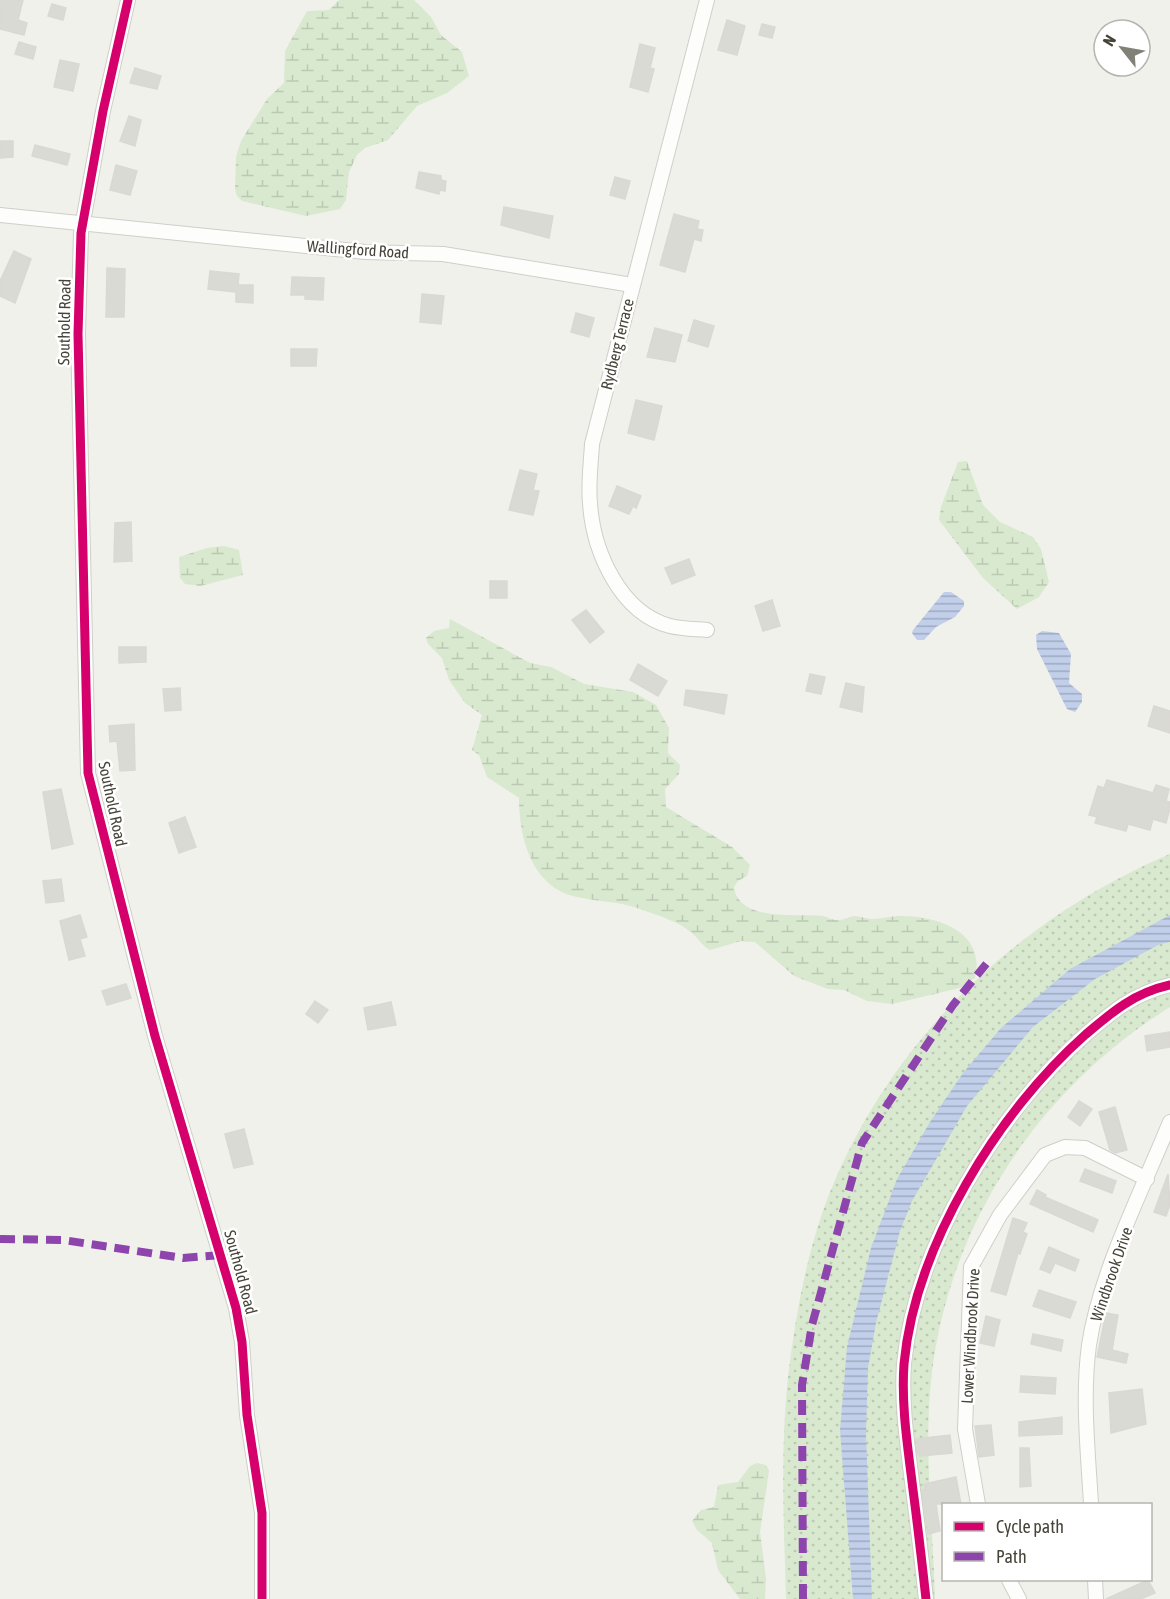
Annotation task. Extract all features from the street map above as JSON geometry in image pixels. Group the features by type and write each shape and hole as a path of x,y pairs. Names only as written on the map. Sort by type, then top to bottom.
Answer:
{"street":[{"name":"Southold Road","path":"128,0 103,111 82,223 78,334 88,773 158,1047 236,1308 242,1342 247,1414 262,1513 262,1599"},
{"name":"Rydberg Terrace","path":"707,0 592,444 590,503 599,552 617,584 642,614 670,626 707,630"},
{"name":"Wallingford Road","path":"0,215 365,252 443,254 632,285"},
{"path":"926,1599 904,1424 903,1380 912,1319 938,1243 952,1210 984,1156 1052,1066 1128,1000 1170,985"},
{"name":"Windbrook Drive","path":"1091,1503 1086,1392 1092,1332 1107,1276 1170,1122"},
{"name":"Lower Windbrook Drive","path":"978,1503 965,1429 971,1267 1000,1215 1045,1155 1065,1148 1085,1148 1147,1179"},
{"path":"1009,1581 1018,1599"},
{"path":"1095,1581 1096,1599"}],"green space":[{"path":"339,0 414,0 431,17 441,35 462,52 469,76 447,93 417,106 388,140 365,148 357,155 349,172 346,200 340,209 306,216 242,201 235,189 236,157 241,141 267,99 284,83 285,51 307,11 329,10"},
{"path":"967,461 983,505 1000,522 1033,537 1041,549 1049,582 1039,597 1017,609 983,578 939,520 941,507 958,462"},
{"path":"224,546 239,550 243,575 200,586 185,584 180,578 179,557 207,548"},
{"path":"450,619 530,663 551,667 584,684 633,692 656,705 669,728 668,753 680,765 679,774 665,789 666,807 732,847 750,865 747,876 738,881 734,887 738,898 746,906 771,914 823,916 834,920 854,916 872,919 900,916 943,923 956,929 973,948 976,962 975,978 960,988 892,1004 867,1001 844,990 828,989 794,976 755,942 741,941 710,950 688,930 668,919 624,904 577,897 562,892 549,883 531,859 525,845 519,798 487,777 479,755 472,750 482,715 465,703 449,680 442,658 428,644 426,638 434,631 449,628"},
{"path":"1170,854 1170,1007 1124,1040 1081,1077 1043,1118 1010,1163 982,1211 959,1262 942,1316 929,1400 928,1456 935,1599 786,1599 783,1460 788,1377 797,1312 811,1249 824,1208 849,1149 881,1094 918,1043 961,995 1008,953 1058,915 1113,882"},
{"path":"757,1463 766,1465 769,1471 760,1532 766,1578 765,1599 740,1599 718,1570 712,1543 697,1530 692,1521 701,1510 714,1507 718,1485 738,1482 750,1466"}],"water":[{"path":"944,592 951,592 964,601 964,606 955,617 936,627 924,640 917,640 912,633 913,630"},
{"path":"1042,631 1059,633 1071,654 1069,683 1082,694 1082,702 1075,712 1067,709 1037,649 1036,635"},
{"path":"1170,915 1170,942 1160,944 1095,979 1033,1027 967,1106 912,1201 900,1231 876,1323 868,1368 866,1434 872,1599 853,1599 840,1430 847,1347 871,1248 897,1179 930,1122 963,1073 1001,1028 1070,969"}],"building":[{"path":"0,0 23,0 18,20 27,23 24,35 0,29"},
{"path":"52,4 66,8 63,20 48,16"},
{"path":"727,20 745,26 737,55 718,50"},
{"path":"762,24 775,27 772,38 759,35"},
{"path":"19,42 36,47 33,59 15,54"},
{"path":"640,44 655,48 650,68 654,69 648,92 630,87"},
{"path":"60,60 79,64 73,91 54,87"},
{"path":"135,68 161,76 157,89 130,83"},
{"path":"129,116 141,120 135,146 120,141"},
{"path":"0,141 13,141 13,157 0,158"},
{"path":"35,145 70,154 67,165 32,156"},
{"path":"116,165 137,171 130,195 110,190"},
{"path":"419,172 441,176 441,180 446,181 445,191 440,190 439,194 416,188"},
{"path":"615,177 630,181 625,199 610,195"},
{"path":"504,207 553,216 549,238 501,225"},
{"path":"674,214 699,221 697,229 703,230 701,241 694,239 685,272 660,265"},
{"path":"14,251 31,259 15,303 0,296 0,281"},
{"path":"107,268 125,269 124,317 106,317"},
{"path":"210,271 239,274 238,285 253,285 253,303 236,302 236,292 208,289"},
{"path":"292,277 324,278 323,300 305,299 305,295 291,295"},
{"path":"422,294 444,296 441,324 420,322"},
{"path":"576,313 594,318 589,337 571,332"},
{"path":"694,320 714,326 708,347 688,341"},
{"path":"655,328 682,335 675,362 647,357"},
{"path":"291,349 317,349 316,366 291,366"},
{"path":"636,400 662,406 654,440 628,433"},
{"path":"520,470 537,474 533,490 539,491 533,515 509,510"},
{"path":"617,486 641,496 636,508 633,506 629,514 609,506"},
{"path":"131,522 132,561 114,562 115,523"},
{"path":"689,559 695,575 672,584 665,568"},
{"path":"490,581 507,581 507,598 490,598"},
{"path":"772,600 780,626 763,631 755,606"},
{"path":"586,610 604,632 590,643 572,620"},
{"path":"119,647 146,647 146,662 119,663"},
{"path":"638,664 667,681 658,696 630,680"},
{"path":"810,674 825,677 821,694 806,691"},
{"path":"846,683 864,687 862,712 840,707"},
{"path":"180,688 181,710 165,711 163,689"},
{"path":"686,690 727,695 724,714 684,705"},
{"path":"1154,706 1170,711 1170,733 1148,726"},
{"path":"134,724 135,770 120,771 117,741 110,742 109,726"},
{"path":"1107,780 1153,793 1156,785 1169,789 1166,801 1170,802 1170,808 1166,823 1153,819 1150,830 1128,824 1126,831 1095,823 1097,817 1089,815 1098,786 1104,788"},
{"path":"61,789 73,844 52,849 43,792"},
{"path":"185,817 196,847 179,853 169,823"},
{"path":"61,879 64,901 46,903 43,881"},
{"path":"80,915 87,937 80,939 85,956 69,960 60,921"},
{"path":"126,984 131,998 107,1005 102,991"},
{"path":"315,1001 328,1010 318,1023 306,1014"},
{"path":"391,1002 396,1025 368,1030 364,1008"},
{"path":"1170,1032 1170,1047 1147,1051 1145,1036"},
{"path":"1079,1101 1092,1109 1080,1126 1068,1117"},
{"path":"1115,1107 1127,1150 1115,1153 1110,1150 1099,1112"},
{"path":"244,1129 253,1164 234,1168 225,1134"},
{"path":"1085,1169 1116,1181 1112,1193 1080,1181"},
{"path":"1168,1174 1170,1205 1166,1216 1154,1212"},
{"path":"1037,1190 1046,1195 1045,1197 1098,1220 1093,1232 1030,1204"},
{"path":"1013,1218 1027,1223 1023,1232 1027,1234 1020,1254 1018,1253 1006,1295 991,1291"},
{"path":"1049,1247 1079,1260 1075,1271 1055,1263 1050,1273 1040,1269"},
{"path":"1039,1290 1076,1302 1070,1318 1033,1306"},
{"path":"1106,1313 1118,1315 1112,1350 1128,1354 1126,1363 1097,1357"},
{"path":"986,1316 1000,1320 994,1346 980,1343"},
{"path":"1033,1334 1063,1340 1061,1351 1031,1344"},
{"path":"1021,1376 1056,1378 1055,1394 1020,1392"},
{"path":"1142,1389 1146,1424 1111,1433 1109,1393"},
{"path":"1062,1417 1062,1434 1019,1436 1019,1422"},
{"path":"991,1425 994,1455 979,1457 975,1426"},
{"path":"950,1435 952,1453 920,1456 917,1453 916,1439"},
{"path":"1020,1448 1029,1448 1031,1486 1020,1487"},
{"path":"956,1477 961,1503 936,1504 940,1531 928,1534 922,1490 925,1490 924,1484"},
{"path":"1146,1581 1149,1581 1155,1593 1141,1599 1106,1599"}],"marked path":[{"path":"803,1599 802,1385 812,1325 862,1143 953,1005 991,958"},
{"path":"0,1239 63,1240 183,1258 221,1255"}],"cycle path":[{"path":"128,0 103,111 81,233 78,334 88,773 155,1036 236,1308 242,1342 247,1415 262,1513 262,1599"},
{"path":"926,1599 906,1427 903,1380 911,1319 943,1228 992,1142 1053,1066 1085,1035 1124,1004 1145,993 1170,985"}]}
